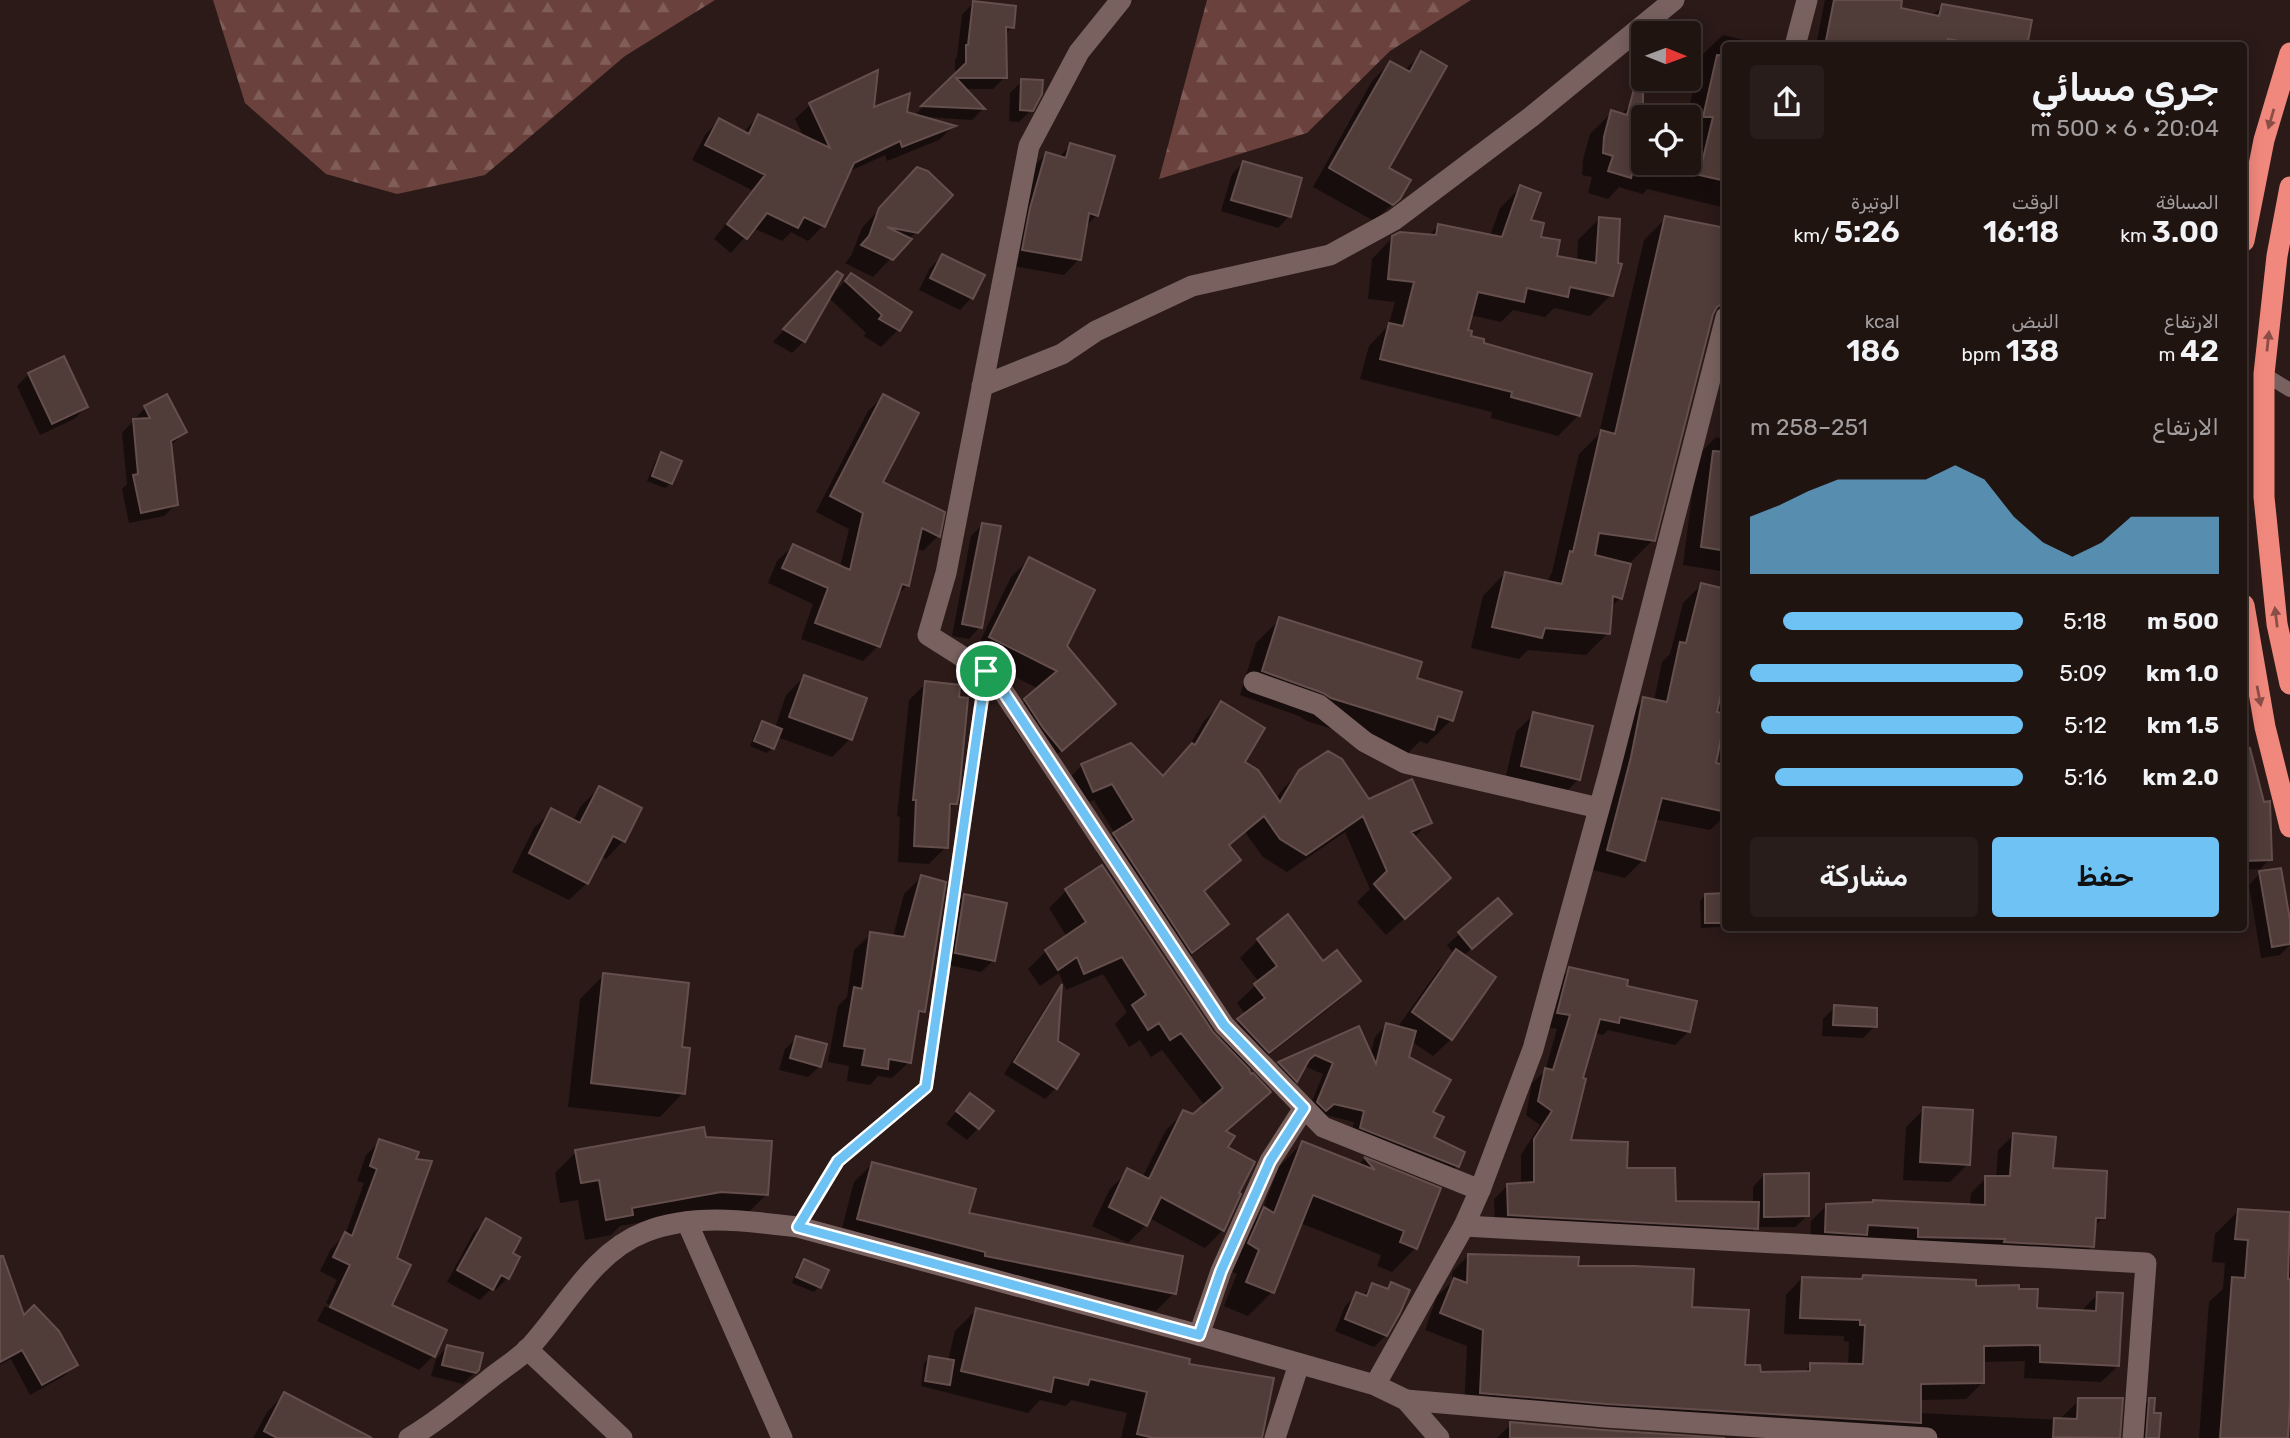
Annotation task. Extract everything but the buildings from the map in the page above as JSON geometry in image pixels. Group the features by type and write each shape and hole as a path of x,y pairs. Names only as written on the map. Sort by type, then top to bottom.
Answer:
{"highway":[{"path":"2247,226 2264,140 2290,53"},
{"path":"2290,187 2277,256 2264,373 2264,498 2277,624 2290,684"},
{"path":"2247,622 2265,727 2290,827"}],"street":[{"path":"1121,0 1079,52 1029,146 946,573 928,635 993,676 1224,1025 1304,1108 1323,1127 1480,1190"},
{"path":"982,386 1062,355 1096,331 1192,286 1330,255 1394,220 1531,117 1674,0"},
{"path":"1796,42 1807,0"},
{"path":"1375,1385 1464,1226 1533,1049 1599,808 1722,332"},
{"path":"1254,682 1319,705 1365,742 1405,763 1599,808"},
{"path":"1199,1335 1221,1271 1270,1161 1304,1108"},
{"path":"409,1438 428,1427 527,1349 593,1269 619,1246 645,1231 687,1222 738,1220 798,1227 1199,1335 1375,1385 1406,1400 1837,1436 1927,1438"},
{"path":"687,1222 782,1438"},
{"path":"1464,1226 2146,1264 2133,1438"},
{"path":"527,1349 622,1438"},
{"path":"1275,1438 1299,1364"},
{"path":"1406,1400 1439,1438"}],"lane":[{"path":"2264,373 2290,390"},
{"path":"798,1227 838,1161 926,1087 986,671"}],"green space":[{"path":"213,0 715,0 625,56 485,175 397,194 326,174 245,103"},
{"path":"1207,0 1471,0 1390,51 1307,133 1159,179"}],"route":[{"path":"986,671 993,676 1224,1025 1304,1108 1270,1161 1221,1271 1199,1335 798,1227 838,1161 926,1087 986,671"}]}
